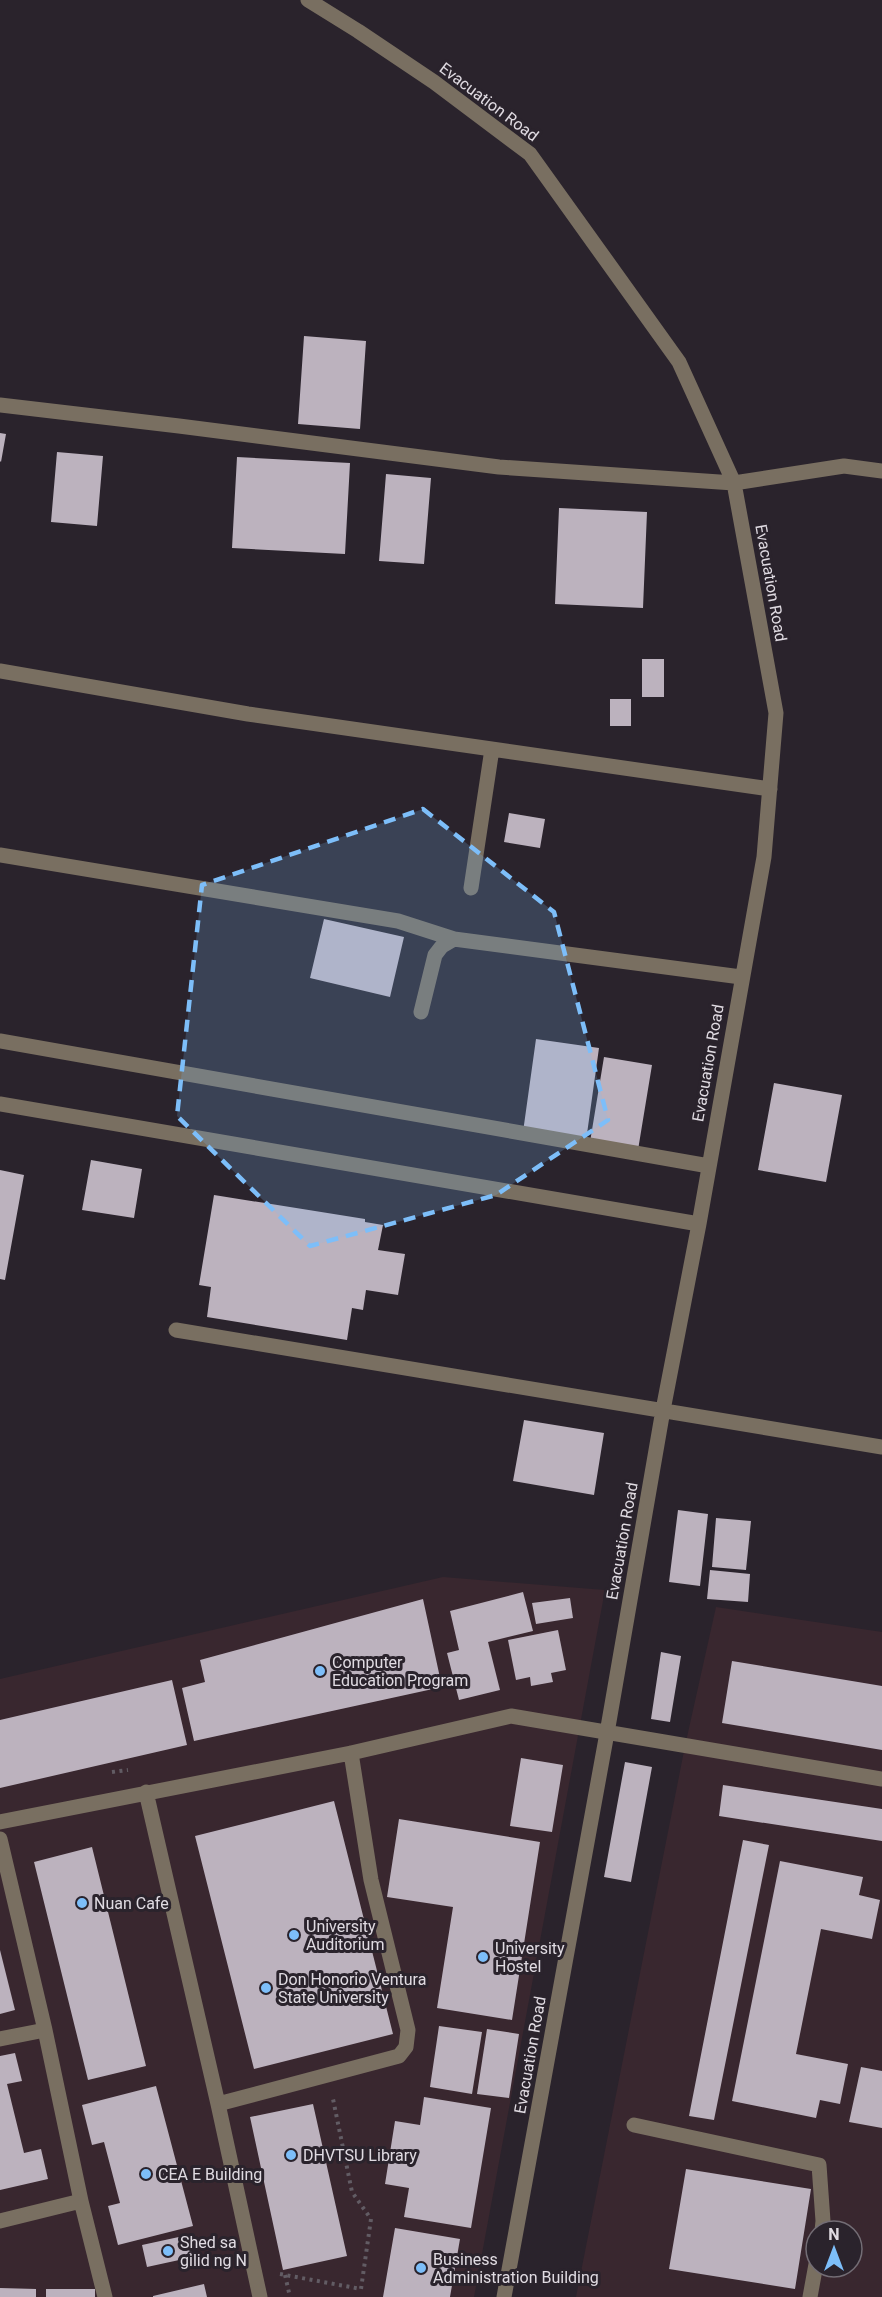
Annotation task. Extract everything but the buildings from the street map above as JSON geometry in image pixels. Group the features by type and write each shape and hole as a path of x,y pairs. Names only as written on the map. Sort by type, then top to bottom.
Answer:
{"street":[{"name":"Evacuation Road","path":"308,0 358,30 434,82 530,154 679,362 734,483 776,713 764,857 504,2297"},
{"path":"0,405 499,467 734,483 844,466 882,471"},
{"path":"0,672 248,714 770,789"},
{"path":"471,888 492,749"},
{"path":"0,855 398,921 454,939 741,977"},
{"path":"421,1012 435,955 442,946 454,939"},
{"path":"0,1041 709,1166"},
{"path":"0,1104 699,1224"},
{"path":"176,1330 882,1447"},
{"path":"0,1822 351,1753 511,1716 882,1779"},
{"path":"218,2103 399,2056 406,2047 408,2030 371,1880 351,1753"},
{"path":"146,1792 260,2297"},
{"path":"0,1839 45,2030 81,2201 105,2297"},
{"path":"0,2039 45,2030"},
{"path":"634,2125 819,2165 823,2219"},
{"path":"0,2221 81,2201"},
{"path":"810,2297 813,2279"}],"path":[{"path":"254,2269 361,2289 371,2219 352,2192 328,2075"},
{"path":"285,2275 290,2297"}],"highlighted area":[{"path":"423,809 554,912 608,1120 496,1195 310,1246 177,1116 202,885"}],"shaded area":[{"name":"Don Honorio Ventura State University","path":"443,1577 605,1590 474,2297 0,2297 0,1679"},
{"path":"716,1607 882,1632 882,2297 576,2297 685,1746"}],"place":[{"name":"Computer Education Program","path":"320,1671"},
{"name":"Nuan Cafe","path":"82,1903"},
{"name":"University Auditorium","path":"294,1935"},
{"name":"University Hostel","path":"483,1957"},
{"name":"Don Honorio Ventura State University","path":"266,1988"},
{"name":"DHVTSU Library","path":"291,2155"},
{"name":"CEA E Building","path":"146,2174"},
{"name":"Shed sa gilid ng N","path":"168,2251"},
{"name":"Business Administration Building","path":"421,2268"}]}
